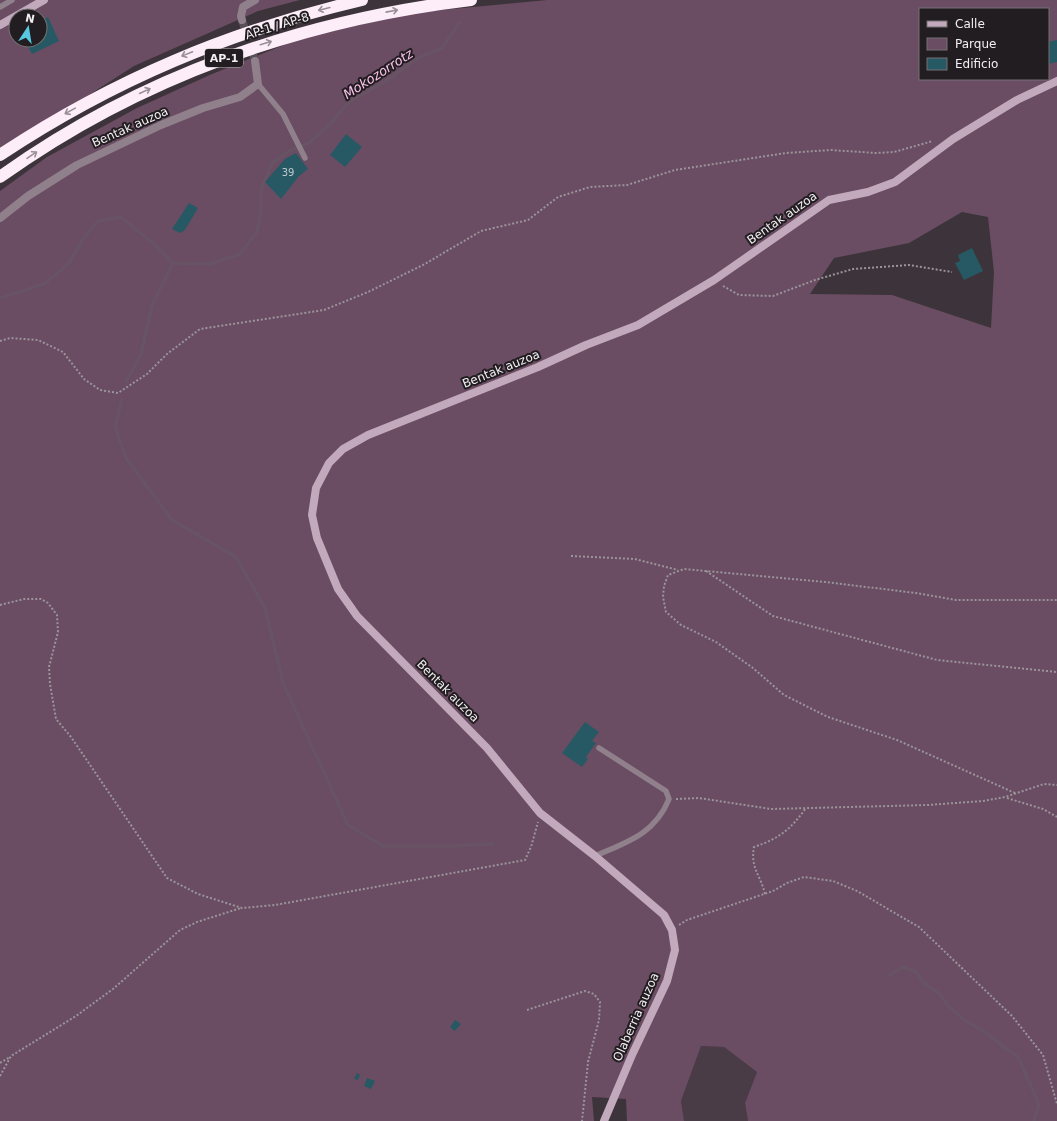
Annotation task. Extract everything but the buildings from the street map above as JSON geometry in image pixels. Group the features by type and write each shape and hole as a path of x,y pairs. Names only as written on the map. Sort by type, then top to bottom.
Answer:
{"highway":[{"name":"AP-1 / AP-8","path":"0,155 68,112 171,61 247,32 318,10 362,0"},
{"name":"AP-1 / AP-8","path":"0,177 36,152 105,111 165,82 214,61 329,25 407,8 472,0"}],"street":[{"path":"0,25 44,0"},
{"path":"242,20 241,16 243,7 255,0"},
{"path":"255,61 258,84"},
{"name":"Bentak auzoa","path":"540,813 487,748 357,616 338,588 317,538 312,515 316,488 329,463 343,449 368,435 638,325 714,280 829,200 868,192 895,182 953,139 1017,100 1057,81"},
{"name":"Bentak auzoa","path":"0,218 28,196 77,165 161,125 203,108 240,97 258,84"},
{"name":"Olaberria auzoa","path":"540,813 595,856 664,916 672,930 675,950 666,981 604,1121"}],"lane":[{"path":"0,7 12,0"},
{"path":"258,84 283,114 305,158"},
{"path":"595,856 626,842 652,827 669,799 666,792 599,748"}],"path":[{"path":"0,341 10,338 38,340 63,352 84,379 100,390 118,393 147,374 167,354 200,329 324,310 368,292 416,268 481,230 528,220 558,197 590,187 626,184 675,170 786,153 831,150 876,153 894,152 935,140"},
{"path":"714,280 739,295 773,296 815,280 853,269 909,265 952,272"},
{"path":"571,556 635,559 679,570 706,571 825,582 916,593 956,600 1057,600"},
{"path":"679,570 668,575 664,586 663,597 666,612 681,624 716,642 753,668 784,695 828,717 897,740 1015,793"},
{"path":"706,571 773,616 937,660 1057,672"},
{"path":"0,605 24,599 41,599 48,603 57,615 58,632 49,667 50,684 56,719 71,737 167,878 198,894 242,908"},
{"path":"669,799 699,798 771,809 936,804 983,801 1005,797 1044,784 1057,785"},
{"path":"1005,797 1043,809 1057,817"},
{"path":"765,894 763,886 753,866 754,847 778,838 790,829 806,808"},
{"path":"0,1064 76,1016 113,989 180,930 197,922 242,908 275,905 525,860 531,847 540,813"},
{"path":"672,930 687,920 765,894 787,882 804,878 833,881 857,891 919,927 1012,1016 1043,1055 1057,1104"},
{"path":"527,1010 584,991 594,994 600,1002 599,1020 588,1062 582,1121"},
{"path":"0,1076 11,1056"}],"shaded area":[{"path":"701,1046 724,1047 757,1072 745,1103 748,1121 684,1121 681,1101"}],"green space":[{"path":"0,0 300,0 258,11 134,66 0,152"},
{"path":"547,0 1057,0 1057,1121 748,1121 745,1103 757,1072 724,1047 701,1046 681,1101 684,1121 627,1121 626,1099 592,1097 594,1121 0,1121 0,191 47,157 137,108 212,74 299,39 410,13","holes":["962,212 988,217 994,272 991,328 892,295 810,294 834,258 909,243"]}],"waterway":[{"name":"Mokozorrotz","path":"0,298 44,284 68,264 83,239 98,221 121,217 153,243 173,263 210,264 240,254 257,232 261,210 261,190 272,163 291,150 309,143 328,126 349,102 386,81 418,58 442,48 459,23"},
{"path":"126,382 141,354 152,305 173,263"},
{"path":"122,399 115,427 126,458 172,520 236,557 265,608 283,683 348,825 383,846 450,846 493,844"},
{"path":"888,976 903,967 916,972 925,984 940,994 948,1006 966,1021 986,1033 1018,1057 1039,1104 1034,1121"}],"tunnel":[{"path":"242,20 255,61"}]}
